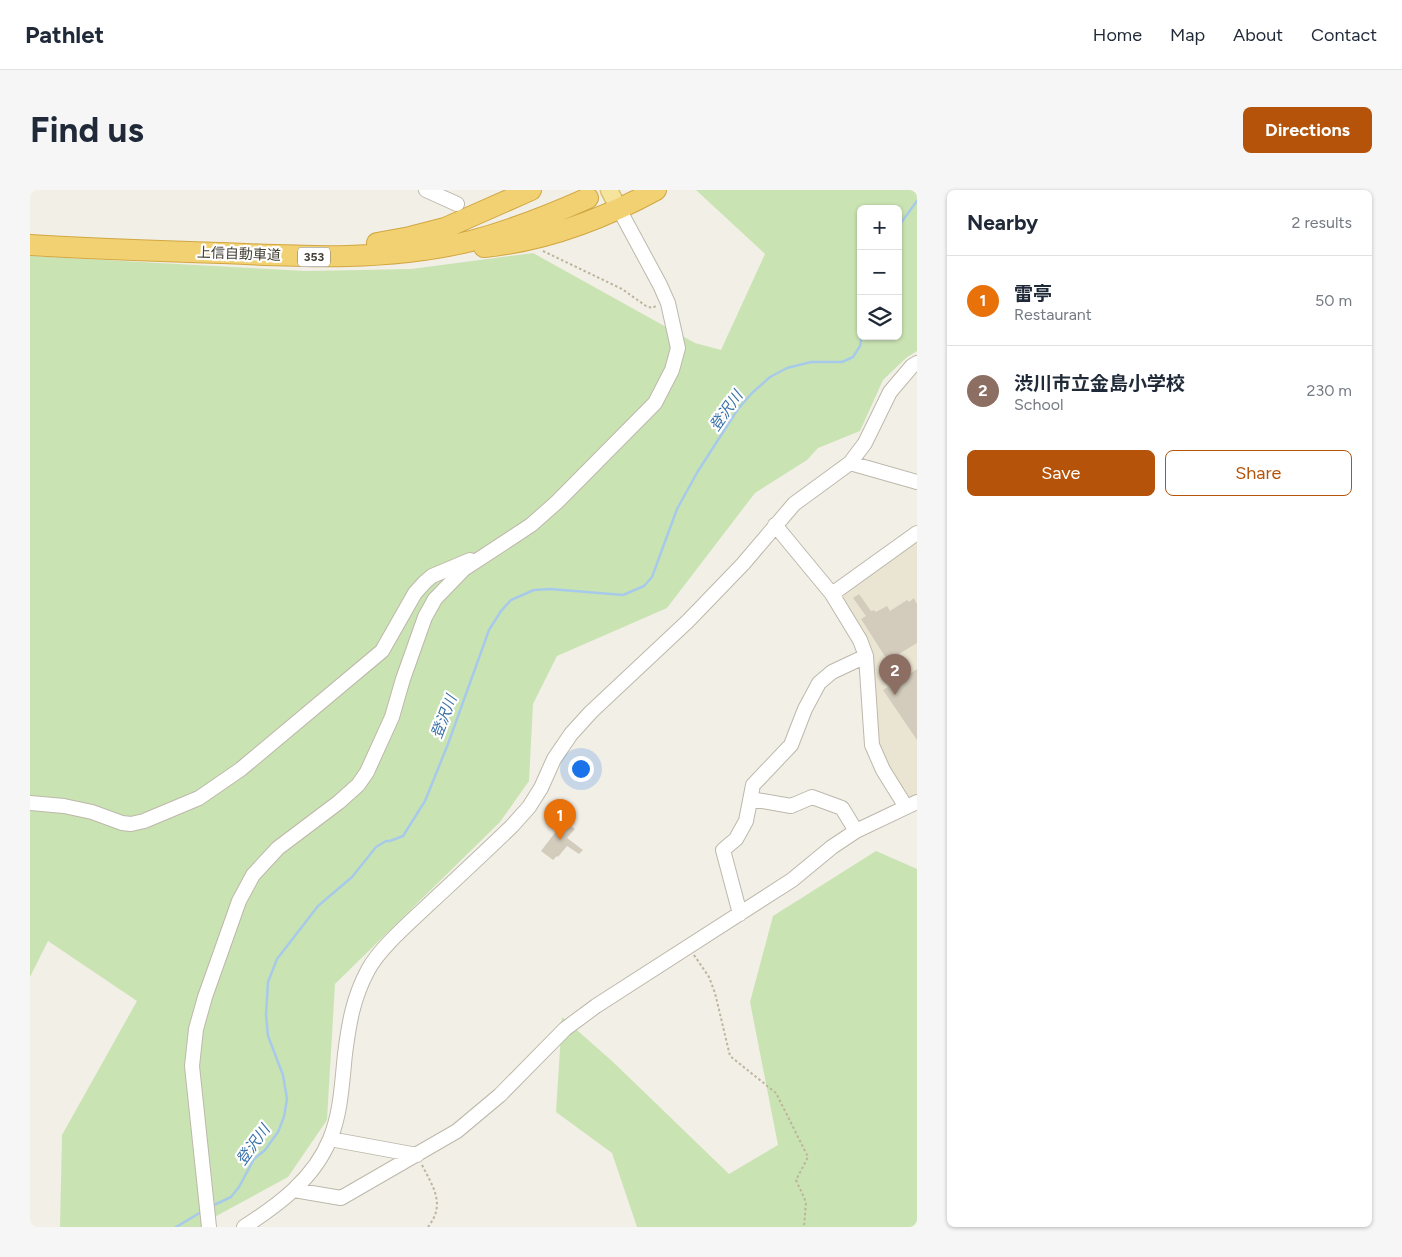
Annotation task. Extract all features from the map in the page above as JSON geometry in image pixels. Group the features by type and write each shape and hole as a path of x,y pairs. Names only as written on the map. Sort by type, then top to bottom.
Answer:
{"highway":[{"path":"369,251 410,237 445,228 531,190"},
{"path":"369,251 405,256 498,246 532,240 582,224 619,209 656,190"},
{"name":"上信自動車道","path":"30,246 289,256 369,251 473,232 587,194"},
{"name":"上信自動車道","path":"30,238 369,251"}],"main road":[{"path":"609,190 619,209"}],"street":[{"path":"426,190 457,204"},
{"path":"208,1224 192,1066 196,1029 238,901 253,875 278,848 340,802 358,785 374,758 392,717 425,617 435,599 464,569 531,525 558,502 655,403 672,370 678,348 668,303 619,209"},
{"path":"244,1227 294,1190 320,1160 330,1139 338,1113 355,996 369,968 397,934 512,826 529,807 541,788 554,759 571,734 591,712 695,614 743,564 775,524 794,504 850,463 865,443 890,392 917,362"},
{"path":"850,463 917,482"},
{"path":"294,1190 341,1198 457,1131 500,1095 565,1029 596,1006 792,880 832,846 856,831 911,804 883,770 872,745 866,656 860,640 832,594 775,524"},
{"path":"832,594 917,533"},
{"path":"30,803 64,806 131,824 144,822 199,798 241,769 382,651 415,593 432,576 488,553"},
{"path":"740,914 723,850 736,838 746,821 753,784 791,745 805,709 819,683 832,672 866,656"},
{"path":"751,798 791,806 812,797 842,808 856,831"},
{"path":"330,1139 417,1155"}],"path":[{"path":"542,250 622,289 646,306 652,308 668,303"},
{"path":"688,947 709,976 730,1056 776,1093 808,1157 796,1180 806,1202 804,1227"},
{"path":"417,1155 437,1197 437,1209 428,1227"}],"shaded area":[{"path":"917,539 917,795 911,797 906,796 884,763 875,739 869,650 841,601 846,592"}],"green space":[{"path":"696,190 917,190 917,351 906,358 883,380 860,431 818,448 807,460 755,493 667,608 557,656 533,704 529,781 500,822 335,984 327,1120 288,1177 209,1220 202,1227 60,1227 62,1135 137,1001 48,941 30,977 30,256 306,271 411,269 533,253 695,343 721,350 765,254"},
{"path":"876,851 917,869 917,1227 637,1227 612,1153 556,1112 562,1017 612,1061 729,1174 778,1145 750,1002 773,916"}],"building":[{"path":"859,594 871,611 874,610 876,612 887,606 890,611 907,600 909,602 914,598 917,604 917,643 894,657 892,654 886,658 861,619 866,616 853,598"},
{"path":"917,669 917,740 883,690 888,687 884,681 891,677 895,684"},
{"path":"564,821 575,829 567,838 583,850 579,854 567,846 553,860 541,851"}],"waterway":[{"name":"登沢川","path":"902,222 917,201"},
{"name":"登沢川","path":"212,1206 231,1197 239,1187 254,1159 265,1150 278,1132 284,1117 287,1099 283,1075 268,1036 266,1015 268,982 277,959 318,906 352,877 376,847 386,841 403,836 425,801 448,744 489,630 501,611 511,600 534,590 550,589 623,595 644,586 652,577 677,509 698,471 738,409 752,393 770,377 787,368 811,362 842,362 853,357 860,346 861,340"},
{"name":"登沢川","path":"176,1227 203,1211"}],"place":[{"name":"渋川市立金島小学校","path":"895,695"},
{"name":"雷亭","path":"560,840"}]}
